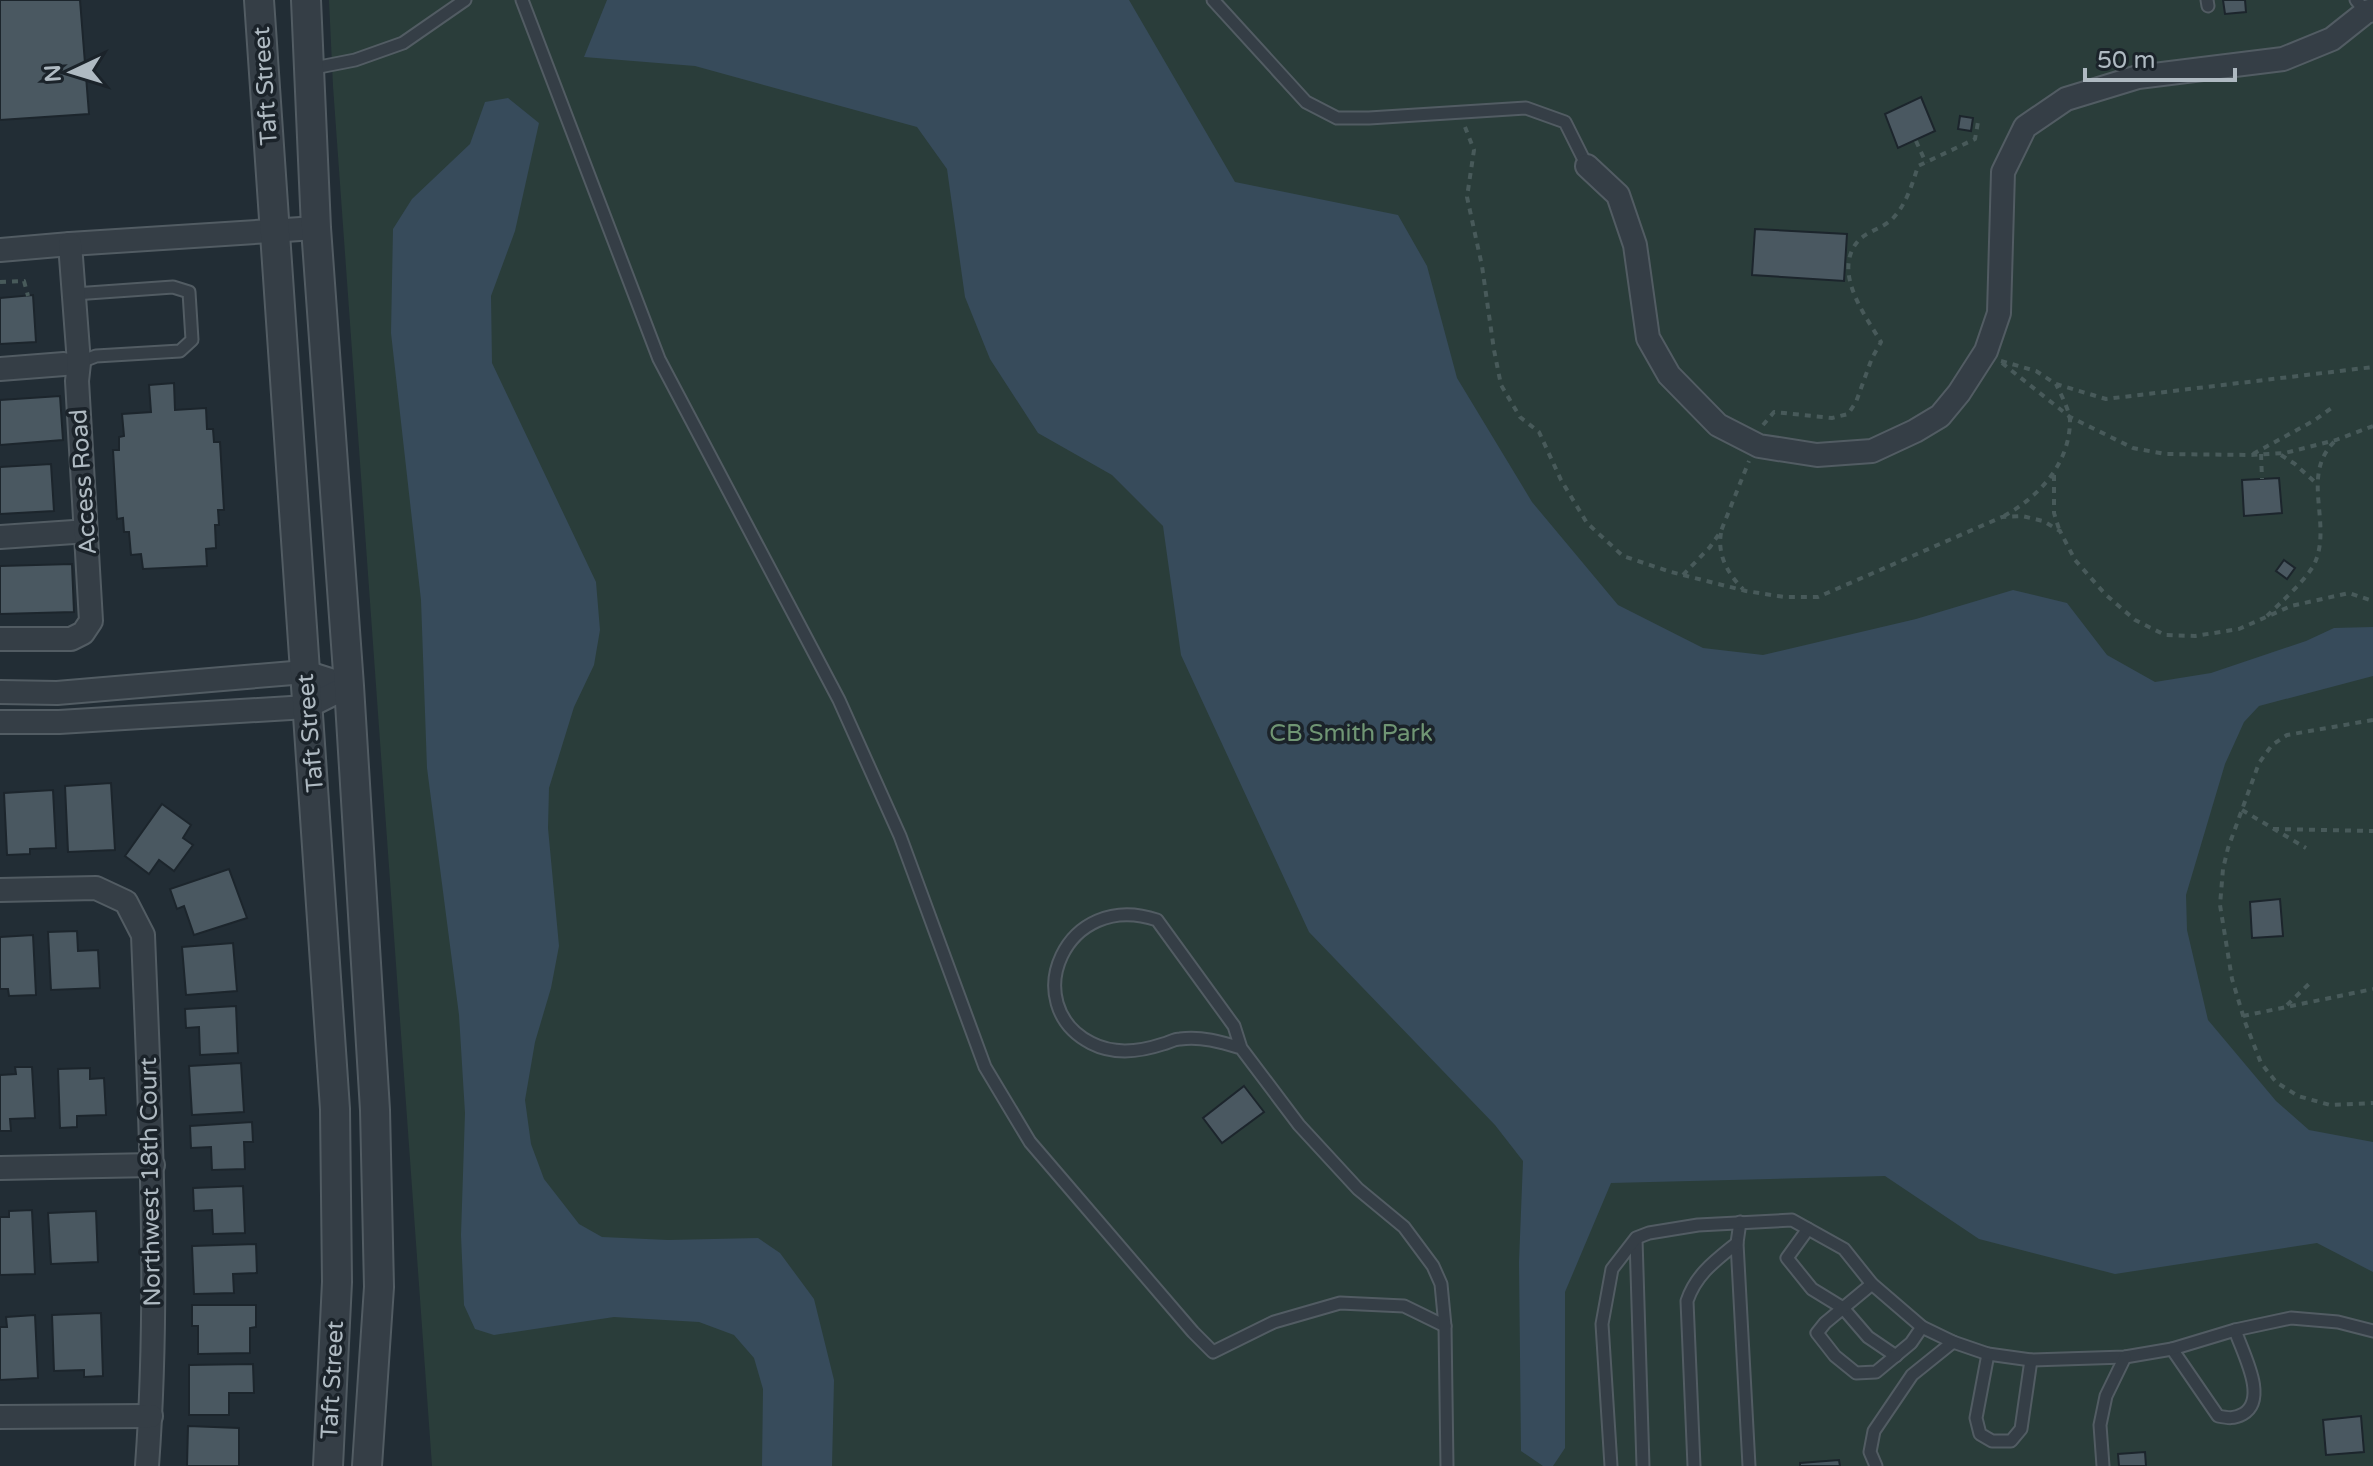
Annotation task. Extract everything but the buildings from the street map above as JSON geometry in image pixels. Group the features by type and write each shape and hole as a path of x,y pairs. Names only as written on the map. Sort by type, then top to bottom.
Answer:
{"street":[{"name":"Taft Street","path":"259,0 335,1109 337,1282 328,1466"},
{"name":"Taft Street","path":"306,0 316,228 375,1110 379,1287 367,1466"},
{"path":"1587,166 1618,195 1635,245 1648,338 1669,375 1718,425 1768,448 1817,455 1872,451 1940,416 1986,351 1999,313 2003,172 2025,127 2066,99 2138,77 2283,59 2332,39 2365,7"},
{"path":"0,250 316,228"},
{"name":"Access Road","path":"0,639 71,639 83,633 91,621 80,532 77,381 71,364 74,294 70,244"},
{"path":"0,369 71,364"},
{"path":"0,537 80,532"},
{"path":"0,692 57,693 305,672 349,686"},
{"path":"0,722 59,722 307,707 349,686"},
{"name":"Northwest 18th Court","path":"0,890 96,888 126,902 143,935 153,1165 151,1416 147,1466"},
{"path":"0,1168 153,1165"},
{"path":"0,1417 151,1416"}],"lane":[{"path":"309,69 355,60 403,43 465,0"},
{"path":"522,0 659,359 839,700 900,836 985,1067 1030,1142 1213,1352 1274,1322 1340,1303 1404,1306 1445,1326"},
{"path":"1213,0 1306,102 1337,118 1526,108 1565,122 1587,166"},
{"path":"71,364 96,356 180,351 192,340 189,292 173,287 74,294"},
{"path":"1241,1048 1207,1039 1179,1039 1138,1051 1115,1051 1091,1043 1072,1030 1061,1012 1055,994 1060,954 1074,936 1092,922 1120,913 1140,914 1157,920 1234,1026 1241,1048 1299,1125 1358,1189 1404,1227 1433,1266 1441,1284 1445,1326 1447,1466"},
{"path":"1611,1466 1602,1324 1612,1269 1636,1238 1649,1233 1698,1225 1792,1220 1844,1249 1872,1284 1922,1327 1988,1354 2031,1360 2125,1357 2172,1349 2235,1330 2291,1318 2338,1322 2373,1331"},
{"path":"1740,1222 1737,1243 1749,1466"},
{"path":"1808,1229 1787,1258 1812,1289 1843,1308 1868,1337 1896,1356"},
{"path":"1636,1238 1643,1466"},
{"path":"1694,1466 1687,1301 1700,1276 1737,1243"},
{"path":"1872,1284 1817,1333 1835,1356 1856,1373 1876,1372 1911,1343 1922,1327"},
{"path":"2172,1349 2218,1416 2230,1419 2251,1408 2255,1399 2255,1386 2235,1330"},
{"path":"1876,1466 1870,1452 1874,1431 1912,1375 1953,1342"},
{"path":"1988,1354 1976,1418 1980,1434 1992,1441 2011,1441 2021,1429 2031,1360"},
{"path":"2103,1466 2100,1425 2106,1396 2125,1357"}],"path":[{"path":"1459,112 1474,150 1467,197 1482,266 1501,385 1520,417 1539,432 1561,480 1587,523 1623,556 1746,591 1784,597 1818,597 2002,517 2025,504 2055,474"},
{"path":"1760,430 1774,412 1832,418 1848,414 1881,342 1859,308 1851,287 1849,268 1852,250 1861,238 1890,220 1899,210 1918,166 1975,139 1978,122"},
{"path":"1916,141 1926,163"},
{"path":"0,282 24,281 28,296"},
{"path":"2373,367 2106,399 2056,384 2036,371 1999,361 2070,417 2133,448 2165,454 2279,453 2336,440 2373,426"},
{"path":"2056,384 2070,417 2066,445 2055,474 2054,513 2060,531 2075,560 2105,594 2135,620 2165,635 2195,636 2239,629 2291,606 2349,593 2373,601"},
{"path":"2251,455 2333,407"},
{"path":"2264,619 2316,563 2321,538 2317,484 2319,467 2324,452 2336,440"},
{"path":"2279,453 2317,484"},
{"path":"2261,454 2262,479"},
{"path":"1746,591 1733,579 1719,544 1721,531 1751,455"},
{"path":"2002,517 2022,516 2043,521 2060,531"},
{"path":"1683,575 1721,531"},
{"path":"2373,720 2287,735 2272,745 2259,763 2228,848 2220,905 2232,979 2261,1063 2276,1082 2298,1096 2330,1105 2373,1103"},
{"path":"2242,810 2306,848"},
{"path":"2273,829 2373,831"},
{"path":"2285,1007 2312,981"},
{"path":"2243,1016 2373,989"}],"green space":[{"name":"CB Smith Park","path":"329,0 2373,0 2373,1466 432,1466"}],"water":[{"path":"607,0 1129,0 1235,182 1398,215 1427,266 1457,378 1532,502 1618,605 1703,648 1763,655 1916,619 2013,590 2067,603 2107,655 2155,682 2211,673 2306,641 2334,628 2373,627 2373,676 2259,706 2244,722 2225,764 2186,895 2187,930 2208,1020 2276,1101 2309,1130 2373,1142 2373,1272 2317,1243 2115,1274 1979,1239 1885,1176 1611,1183 1565,1292 1565,1448 1553,1466 1543,1466 1521,1451 1519,1262 1523,1161 1495,1125 1309,932 1181,655 1163,526 1112,475 1038,433 990,359 965,297 947,169 917,127 695,66 584,57"},
{"path":"508,98 539,123 515,231 491,296 492,363 596,582 600,630 594,665 574,707 549,788 548,828 559,946 551,988 535,1042 525,1100 531,1144 544,1179 579,1224 602,1237 668,1240 758,1238 780,1253 814,1299 834,1380 832,1466 762,1466 763,1389 754,1358 734,1335 699,1322 614,1317 494,1335 475,1329 464,1305 461,1235 465,1113 459,1015 427,768 421,600 391,333 393,229 412,199 470,144 485,102"}]}
